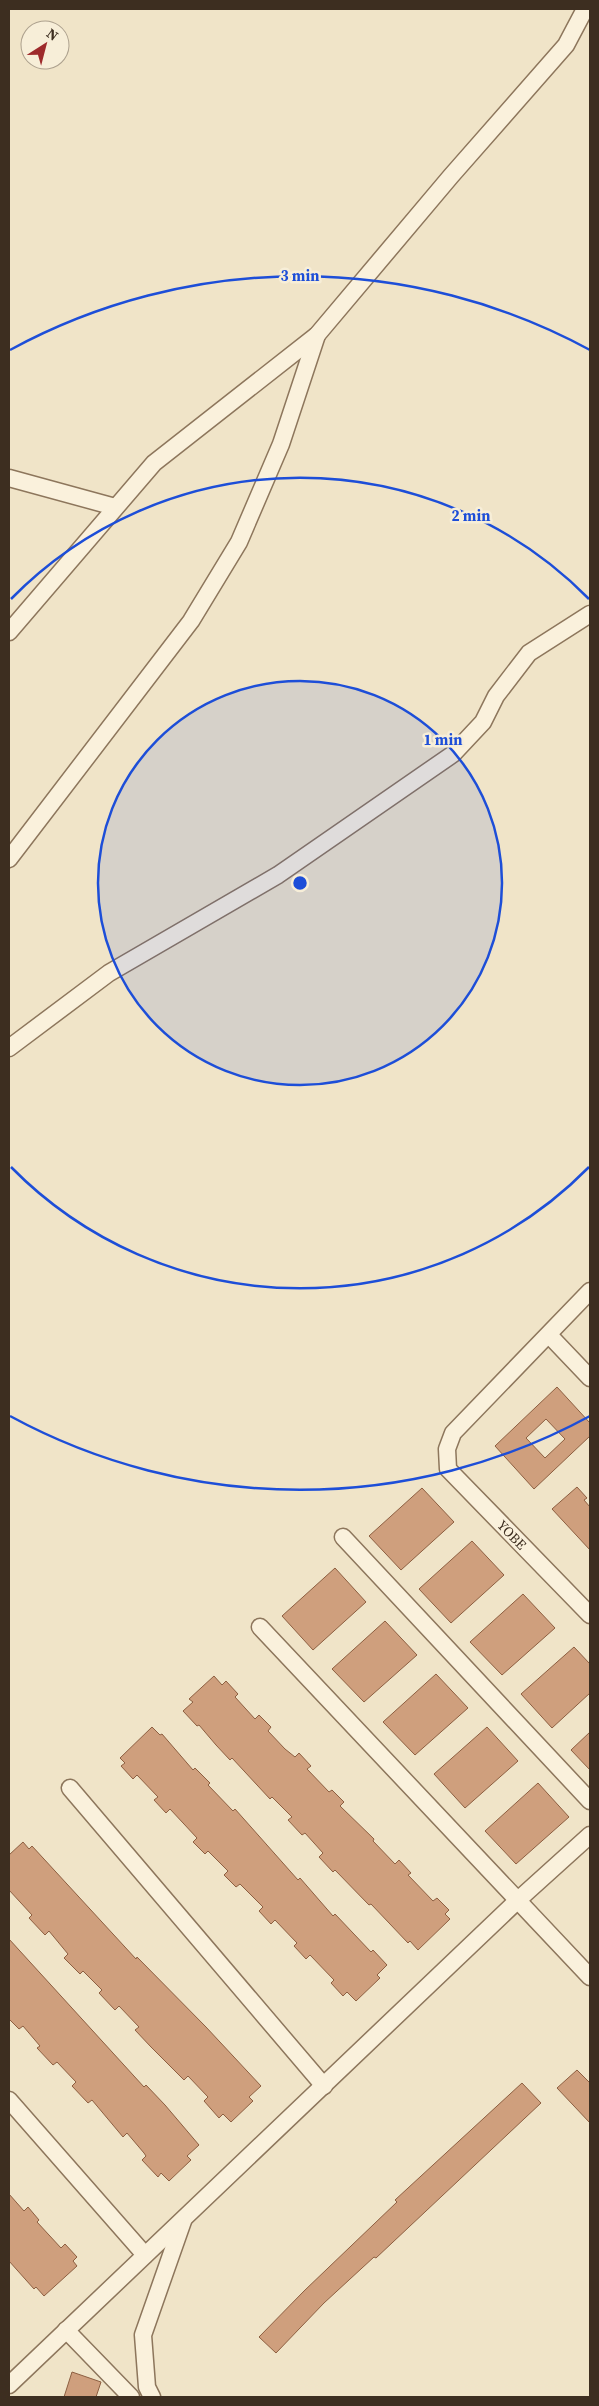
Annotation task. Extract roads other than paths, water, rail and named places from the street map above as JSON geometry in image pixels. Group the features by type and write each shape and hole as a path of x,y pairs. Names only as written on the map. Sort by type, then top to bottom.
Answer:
{"street":[{"path":"9,632 154,463 317,335 450,176 566,45 585,9"},
{"path":"9,859 192,621 239,542 282,444 317,335"},
{"path":"9,478 115,507"},
{"path":"9,1048 109,973 278,875 453,754 483,722 496,696 529,653 590,614"},
{"path":"590,1291 549,1335 590,1378"},
{"name":"YOBE","path":"549,1335 453,1433 447,1449 448,1469 590,1615"},
{"path":"343,1537 590,1801"},
{"path":"260,1627 590,1977"},
{"path":"70,1788 324,2086"},
{"path":"9,2385 518,1900 590,1835"},
{"path":"9,2100 145,2255"},
{"path":"152,2397 147,2387 143,2334 184,2218"},
{"path":"66,2330 131,2397"}]}
